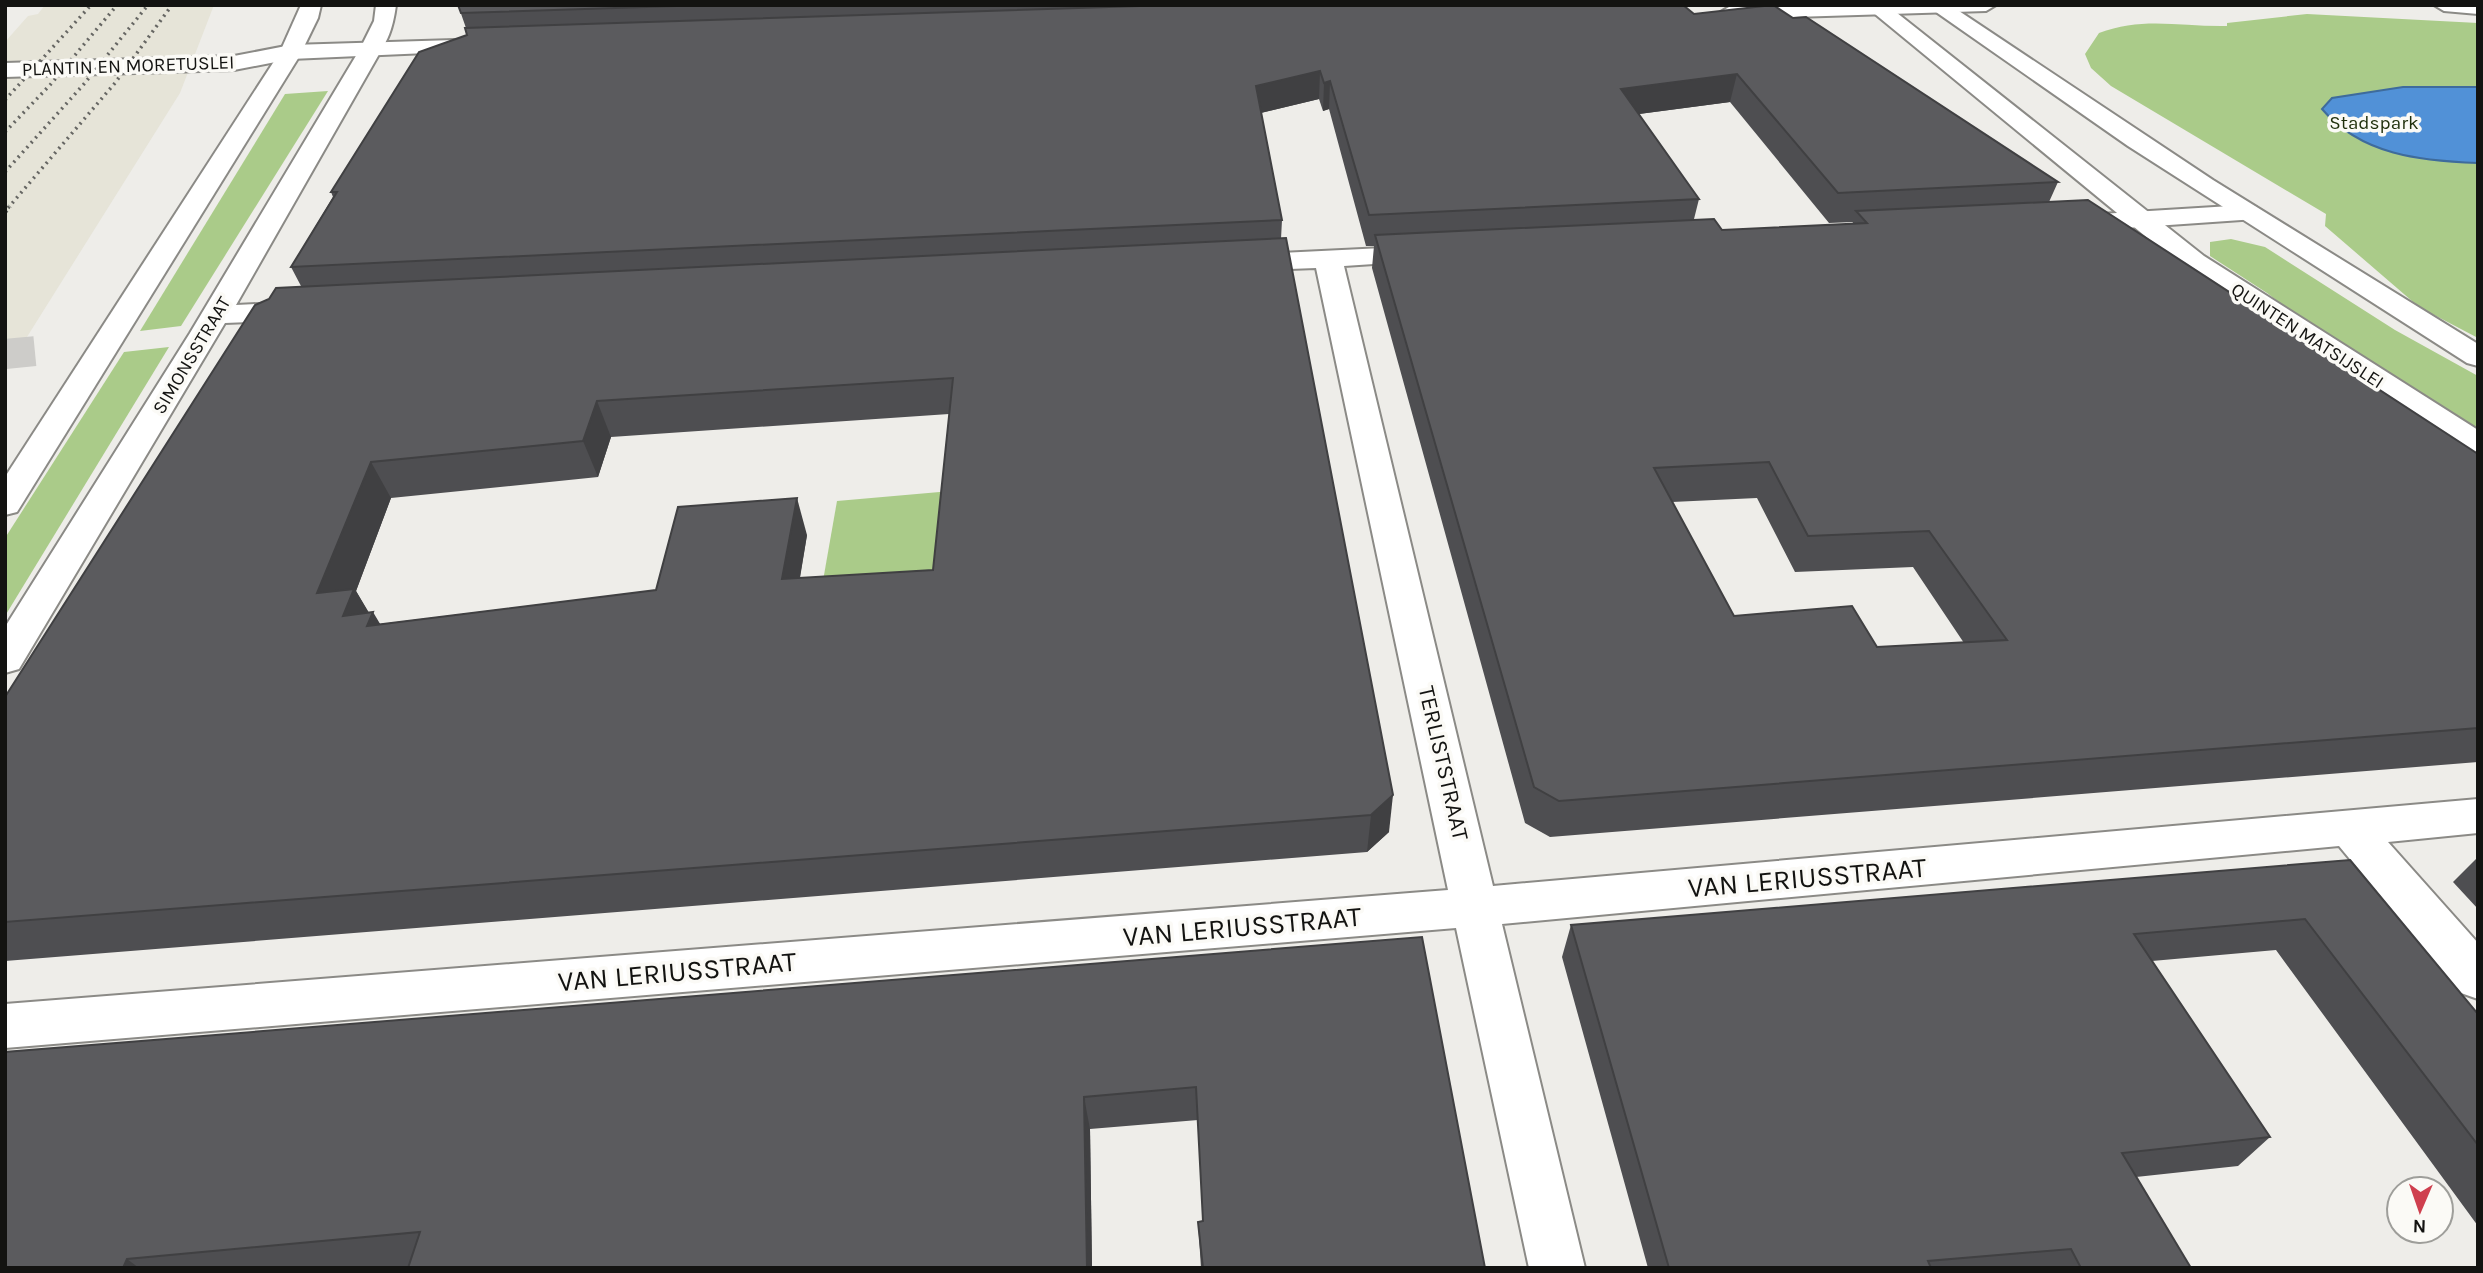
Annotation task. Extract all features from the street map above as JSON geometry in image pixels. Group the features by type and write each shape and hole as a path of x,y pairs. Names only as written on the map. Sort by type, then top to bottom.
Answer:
{"street":[{"path":"5,503 250,120 291,52 308,18 311,5"},
{"name":"SIMONSSTRAAT","path":"5,659 215,315 371,49 384,21 386,5"},
{"path":"1703,14 1986,5"},
{"path":"2444,5 2478,8"},
{"path":"1937,6 2038,76 2247,213 2478,357"},
{"name":"QUINTEN MATSIJSLEI","path":"1876,7 2194,262 2478,445"},
{"name":"PLANTIN EN MORETUSLEI","path":"5,51 250,43 291,52"},
{"name":"PLANTIN EN MORETUSLEI","path":"5,70 234,63 291,52 502,45"},
{"path":"2043,225 2247,213"},
{"path":"1217,264 1449,253"},
{"name":"TERLISTSTRAAT","path":"1328,258 1557,1268"},
{"path":"215,315 327,310"},
{"name":"VAN LERIUSSTRAAT","path":"5,1026 1476,907 2478,816"},
{"path":"2350,828 2478,978"}],"shaded area":[{"path":"45,5 214,5 180,93 5,372 5,42 28,16 38,14"}],"green space":[{"name":"Stadspark","path":"2307,14 2478,23 2478,338 2419,307 2325,226 2326,214 2111,86 2091,68 2085,54 2099,33 2131,25 2227,26 2227,23"},
{"path":"328,91 181,326 140,331 285,94"},
{"path":"2231,239 2265,247 2395,330 2478,376 2478,457 2267,293 2210,256 2210,242"},
{"path":"169,347 5,616 5,538 124,352"},
{"path":"951,491 941,605 817,615 837,501"}],"water":[{"path":"2403,87 2478,87 2478,163 2393,153 2355,137 2322,109 2332,98"}],"building":[{"path":"458,5 707,5 461,13"},
{"path":"1171,5 1683,5 1694,14 1773,5 1793,18 1806,17 2058,182 1838,193 1737,74 1621,89 1699,199 1369,215 1330,81 1324,83 1320,71 1256,86 1282,220 291,267 337,192 331,192 419,52 467,35 465,28"},
{"path":"2088,200 2478,454 2478,728 1559,801 1534,787 1375,235 1714,219 1722,230 1867,223 1856,211","holes":["1769,462 1808,536 1929,531 2007,640 1877,647 1852,606 1734,616 1654,468"]},
{"path":"1286,238 1393,795 1371,815 5,922 5,697 255,305 269,299 276,288","holes":["953,378 933,570 782,579 797,498 678,507 656,590 367,626 373,612 343,616 354,589 317,593 371,462 583,441 597,401"]},
{"path":"2350,860 2478,1014 2478,1145 2305,919 2134,934 2270,1137 2122,1153 2191,1268 2081,1268 2071,1249 1928,1261 1931,1268 1669,1268 1571,925"},
{"path":"1422,937 1485,1268 1203,1268 1198,1222 1203,1221 1196,1087 1084,1097 1087,1268 408,1268 420,1232 127,1259 123,1268 5,1268 5,1052"}],"tunnel":[{"path":"5,354 36,351"}],"railway":[{"path":"5,100 91,5"},
{"path":"5,132 50,85 117,5"},
{"path":"5,172 84,84 148,5"},
{"path":"8,208 115,83 172,5"},
{"path":"5,212 10,206"}]}
